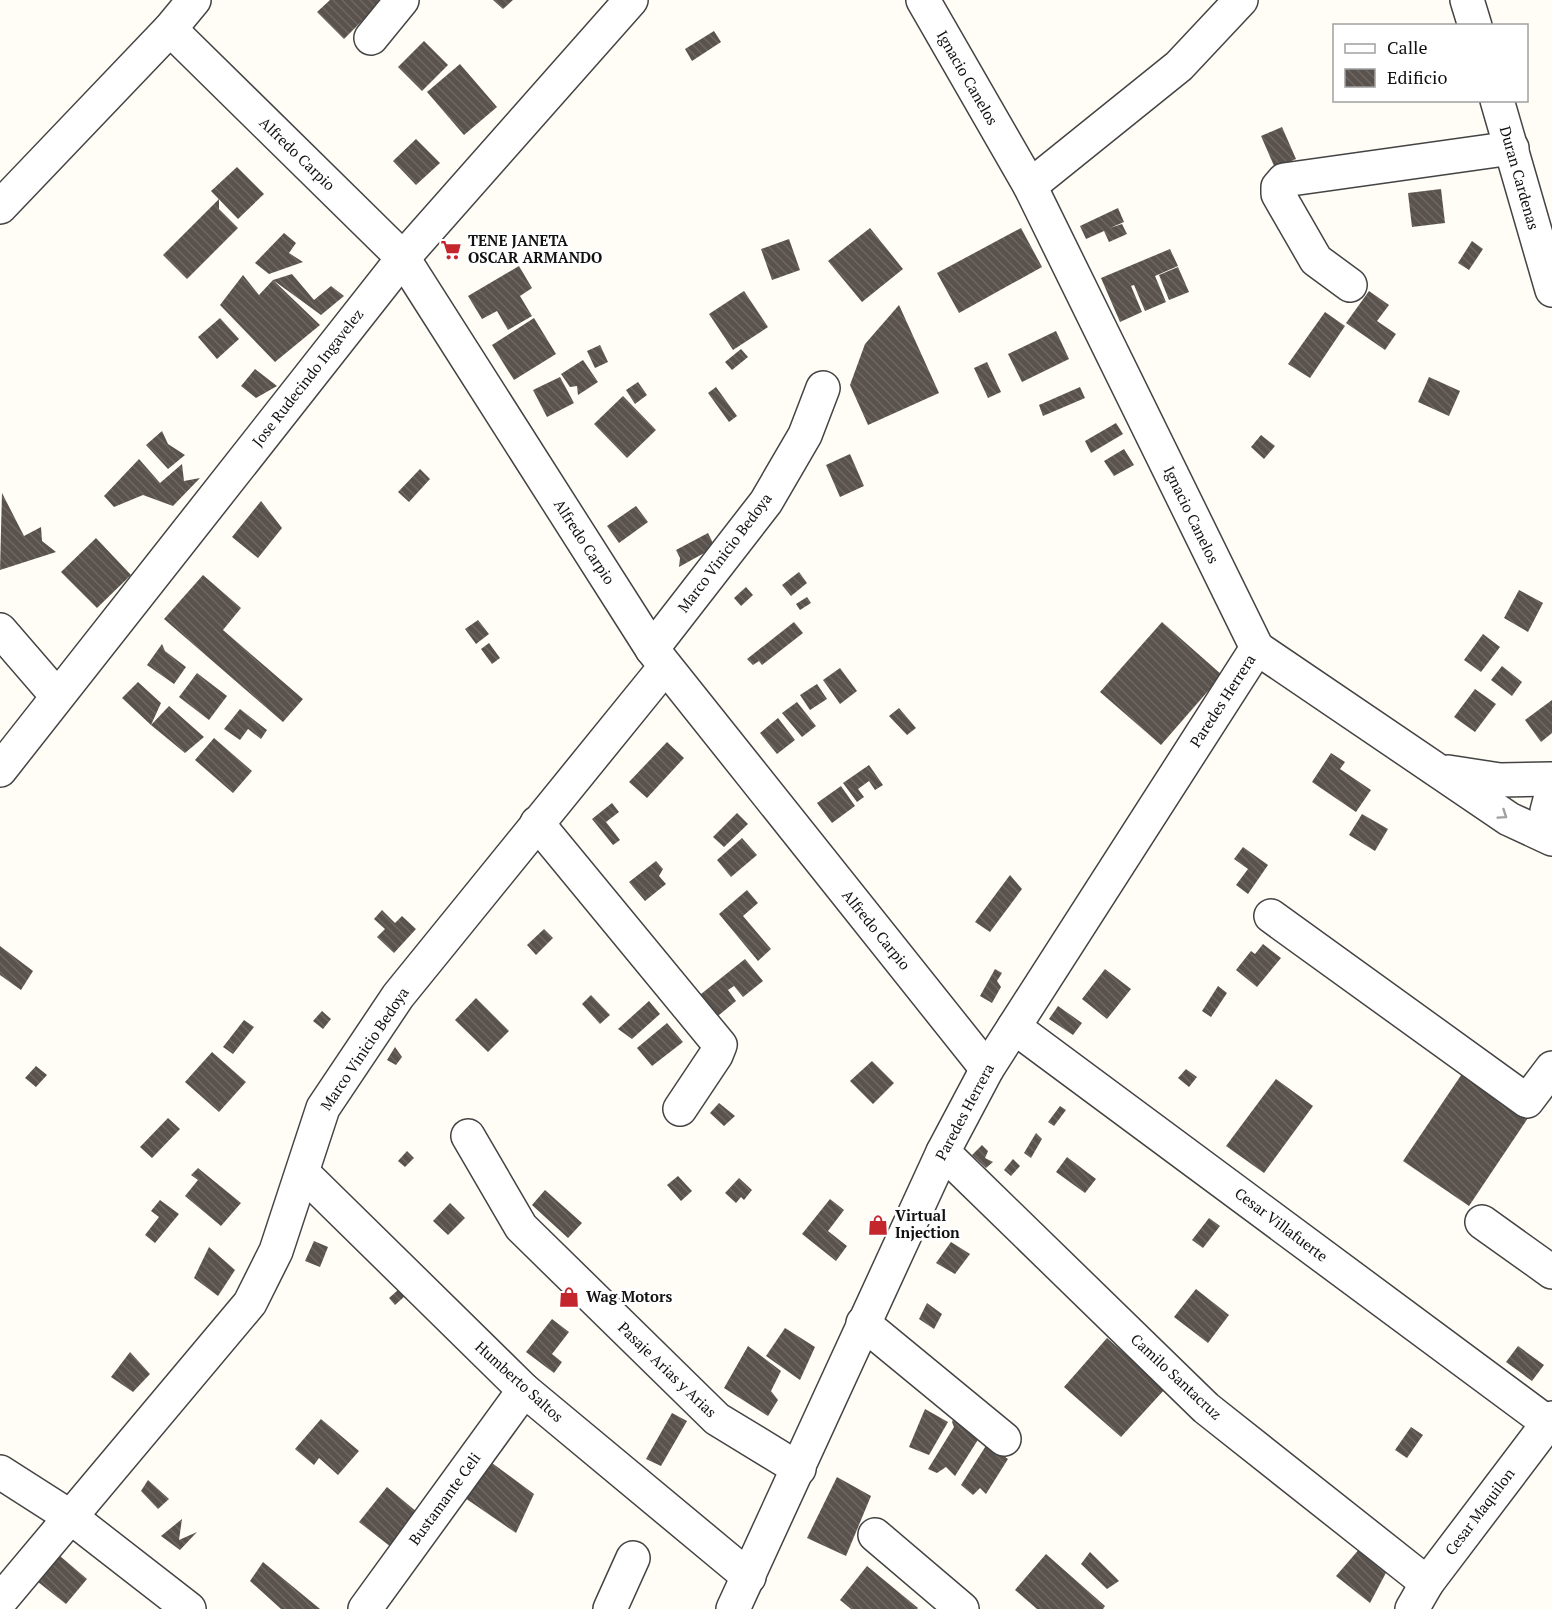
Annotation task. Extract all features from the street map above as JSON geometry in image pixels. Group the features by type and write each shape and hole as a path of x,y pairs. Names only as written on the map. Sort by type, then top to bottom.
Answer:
{"street":[{"path":"0,207 170,29 194,0"},
{"path":"370,38 402,0"},
{"name":"Jose Rudecindo Ingavelez","path":"0,770 403,258 631,0"},
{"name":"Ignacio Canelos","path":"923,0 1030,186 1257,648 1509,819 1552,839"},
{"path":"1030,186 1179,66 1241,0"},
{"path":"1467,0 1473,24"},
{"name":"Alfredo Carpio","path":"170,29 403,258 659,658 987,1069"},
{"name":"Duran Cardenas","path":"1498,102 1545,240 1552,290"},
{"path":"1350,285 1316,260 1278,194 1278,187 1284,180 1512,148"},
{"name":"Marco Vinicio Bedoya","path":"0,1601 72,1518 249,1303 276,1251 323,1108 398,996 537,823 659,658 766,502 805,435 823,388"},
{"path":"0,630 57,696"},
{"name":"Paredes Herrera","path":"735,1608 863,1323 943,1152 987,1069 1257,648"},
{"name":"Ignacio Canelos","path":"1438,769 1500,780 1552,779"},
{"path":"1552,792 1547,811 1552,830"},
{"path":"537,823 720,1045 680,1109"},
{"path":"1270,916 1527,1101 1552,1068"},
{"name":"Cesar Villafuerte","path":"1014,1027 1550,1421"},
{"name":"Pasaje Arias y Arias","path":"468,1136 521,1227 717,1419 799,1469"},
{"name":"Camilo Santacruz","path":"943,1152 1206,1408 1419,1596"},
{"name":"Humberto Saltos","path":"303,1173 524,1390 749,1577"},
{"path":"1482,1222 1552,1272"},
{"path":"863,1323 1004,1439"},
{"name":"Bustamante Celi","path":"365,1609 524,1390"},
{"name":"Cesar Maquilon","path":"1419,1596 1550,1421"},
{"path":"0,1472 72,1518 189,1609"},
{"path":"875,1535 962,1609"},
{"path":"610,1609 633,1558"}],"building":[{"path":"330,0 383,0 344,39 317,12"},
{"path":"493,0 513,0 503,9"},
{"path":"714,31 721,42 692,61 685,49"},
{"path":"424,41 448,65 422,91 398,67"},
{"path":"460,64 497,107 464,135 427,92"},
{"path":"1282,127 1296,159 1275,168 1261,136"},
{"path":"416,139 440,163 416,185 393,161"},
{"path":"237,167 264,194 238,219 211,191"},
{"path":"1441,189 1445,223 1412,227 1408,193"},
{"path":"219,199 219,209 238,228 187,279 163,255"},
{"path":"1118,208 1124,222 1110,228 1122,224 1127,234 1109,242 1104,231 1086,239 1080,226"},
{"path":"870,228 903,269 862,302 828,261"},
{"path":"1021,228 1042,267 959,313 937,273"},
{"path":"284,233 296,243 289,253 303,262 269,274 255,263"},
{"path":"789,239 800,270 772,280 761,249"},
{"path":"1472,241 1483,249 1469,270 1458,263"},
{"path":"1170,249 1178,266 1155,276 1166,302 1145,311 1134,285 1131,286 1142,312 1120,322 1101,278"},
{"path":"519,266 532,288 520,296 532,316 508,330 497,311 482,319 468,296"},
{"path":"1178,267 1189,292 1169,300 1159,275"},
{"path":"292,274 314,300 331,286 344,296 321,315 273,280"},
{"path":"243,275 259,295 273,280 320,325 275,362 220,305"},
{"path":"744,291 768,327 733,350 709,314"},
{"path":"1369,291 1389,305 1377,321 1396,334 1385,350 1346,323"},
{"path":"899,305 939,393 868,425 850,385 865,344"},
{"path":"1325,312 1345,326 1310,378 1288,364"},
{"path":"220,318 239,339 217,359 198,337"},
{"path":"534,318 556,354 514,380 492,345"},
{"path":"1056,331 1069,359 1022,382 1008,354"},
{"path":"600,345 608,362 595,368 587,351"},
{"path":"741,349 748,357 732,370 725,362"},
{"path":"583,360 598,382 578,395 577,386 570,387 561,374"},
{"path":"987,362 1001,392 988,398 974,368"},
{"path":"255,369 277,386 256,398 241,386"},
{"path":"560,377 574,403 547,417 533,390"},
{"path":"1429,377 1460,391 1449,416 1418,402"},
{"path":"638,382 647,395 635,404 626,390"},
{"path":"716,387 737,416 729,422 708,393"},
{"path":"1080,387 1085,398 1043,416 1039,405"},
{"path":"623,396 656,430 627,458 594,424"},
{"path":"1116,423 1123,434 1091,453 1085,441"},
{"path":"162,431 168,444 185,455 168,469 146,445"},
{"path":"1261,435 1275,446 1264,459 1251,447"},
{"path":"1124,449 1134,465 1114,476 1104,461"},
{"path":"850,454 864,486 840,497 826,465"},
{"path":"139,459 160,483 182,464 184,481 200,478 173,506 143,495 114,507 104,496"},
{"path":"420,469 430,479 409,502 398,492"},
{"path":"2,493 24,536 41,527 42,541 56,552 0,570"},
{"path":"261,501 282,528 258,558 232,537"},
{"path":"636,506 648,522 619,543 607,526"},
{"path":"708,533 715,547 679,567 680,558 676,550"},
{"path":"96,538 131,575 97,608 61,572"},
{"path":"799,572 807,583 791,596 782,585"},
{"path":"203,575 241,608 223,630 303,699 283,722 164,619"},
{"path":"746,587 753,595 741,606 734,598"},
{"path":"1519,590 1543,603 1528,632 1504,618"},
{"path":"807,597 811,603 800,610 796,604"},
{"path":"478,620 489,634 476,644 465,629"},
{"path":"794,622 803,633 762,665 759,661 753,665 747,659"},
{"path":"1162,622 1222,675 1161,745 1100,692"},
{"path":"1483,634 1500,647 1481,672 1464,660"},
{"path":"489,643 500,658 492,664 481,649"},
{"path":"162,644 165,651 186,667 174,684 147,665"},
{"path":"1502,666 1522,682 1512,696 1491,680"},
{"path":"840,668 857,691 840,704 823,680"},
{"path":"197,673 227,696 209,720 179,697"},
{"path":"138,682 161,703 151,725 122,698"},
{"path":"817,684 827,699 810,710 800,695"},
{"path":"1475,689 1496,704 1475,732 1454,717"},
{"path":"1552,700 1552,733 1541,742 1525,720"},
{"path":"797,702 816,726 802,737 782,713"},
{"path":"169,706 204,737 185,753 151,725"},
{"path":"899,708 916,728 907,735 889,716"},
{"path":"240,709 267,730 261,739 248,729 240,740 224,729"},
{"path":"778,718 795,740 777,754 760,733"},
{"path":"214,738 252,771 233,793 195,760"},
{"path":"667,742 684,758 647,798 629,782"},
{"path":"1331,753 1345,762 1340,769 1371,790 1356,812 1312,782"},
{"path":"869,765 883,785 875,790 869,781 858,789 864,797 857,802 843,783"},
{"path":"841,786 855,806 832,823 817,803"},
{"path":"612,803 619,812 606,822 620,840 613,845 592,819"},
{"path":"737,813 748,824 724,847 713,837"},
{"path":"1362,814 1388,829 1375,851 1349,835"},
{"path":"742,838 757,855 731,877 717,860"},
{"path":"1243,847 1268,865 1248,894 1236,885 1248,869 1234,859"},
{"path":"656,861 663,869 659,876 666,884 645,901 629,882"},
{"path":"1010,875 1022,889 990,932 975,922"},
{"path":"747,890 758,903 743,916 771,949 758,961 719,914"},
{"path":"382,910 395,923 402,916 416,929 394,953 377,937 385,929 374,919"},
{"path":"544,929 553,938 536,955 527,945"},
{"path":"1263,944 1281,958 1257,987 1236,970 1251,951 1255,954"},
{"path":"0,946 33,971 21,990 0,975"},
{"path":"745,959 763,981 743,997 734,986 728,990 736,1001 713,1020 696,998"},
{"path":"995,969 1002,973 997,981 1001,987 992,1003 980,996"},
{"path":"1105,969 1131,989 1107,1019 1082,999"},
{"path":"1218,986 1227,993 1211,1017 1202,1011"},
{"path":"591,995 610,1015 600,1024 582,1004"},
{"path":"476,998 509,1031 488,1052 455,1020"},
{"path":"649,1001 660,1014 632,1039 618,1029"},
{"path":"1058,1006 1082,1023 1073,1035 1049,1019"},
{"path":"322,1011 331,1019 323,1029 313,1021"},
{"path":"244,1020 254,1027 233,1054 223,1047"},
{"path":"667,1023 683,1042 652,1066 637,1048"},
{"path":"395,1047 402,1057 396,1065 387,1060"},
{"path":"212,1052 246,1082 219,1112 185,1082"},
{"path":"872,1061 894,1083 873,1104 850,1081"},
{"path":"1468,1065 1534,1109 1469,1206 1403,1161"},
{"path":"36,1066 47,1075 36,1087 25,1078"},
{"path":"1186,1069 1197,1077 1189,1087 1178,1078"},
{"path":"1276,1079 1313,1106 1264,1173 1226,1146"},
{"path":"719,1103 735,1116 724,1126 710,1113"},
{"path":"1060,1106 1066,1110 1054,1126 1048,1122"},
{"path":"168,1118 180,1129 152,1158 140,1147"},
{"path":"1036,1133 1042,1139 1031,1158 1024,1153"},
{"path":"982,1145 988,1151 985,1158 993,1162 986,1168 972,1155"},
{"path":"407,1151 414,1158 405,1167 398,1161"},
{"path":"1067,1157 1096,1179 1085,1193 1056,1172"},
{"path":"1013,1159 1020,1166 1011,1176 1004,1170"},
{"path":"198,1168 241,1203 221,1226 185,1196 198,1180 191,1175"},
{"path":"678,1176 692,1191 681,1201 667,1185"},
{"path":"739,1178 752,1190 744,1200 741,1197 736,1203 725,1193"},
{"path":"545,1190 582,1223 568,1238 532,1205"},
{"path":"830,1199 844,1210 828,1231 847,1246 836,1261 802,1234"},
{"path":"160,1200 179,1214 155,1243 145,1235 159,1217 151,1211"},
{"path":"450,1203 465,1218 448,1235 433,1221"},
{"path":"1209,1218 1220,1226 1203,1248 1192,1240"},
{"path":"314,1241 328,1247 320,1267 305,1261"},
{"path":"951,1242 970,1254 955,1274 936,1263"},
{"path":"209,1247 235,1270 218,1296 194,1278"},
{"path":"1196,1289 1229,1315 1208,1343 1174,1317"},
{"path":"398,1290 405,1296 395,1305 389,1298"},
{"path":"927,1303 942,1314 934,1329 919,1319"},
{"path":"552,1319 569,1332 552,1354 562,1362 554,1373 526,1352"},
{"path":"785,1328 815,1347 800,1380 766,1356"},
{"path":"1107,1338 1165,1389 1121,1437 1064,1387"},
{"path":"748,1346 781,1371 771,1391 778,1400 768,1416 724,1388"},
{"path":"1518,1346 1544,1365 1532,1381 1506,1362"},
{"path":"130,1352 150,1374 133,1392 111,1377"},
{"path":"925,1409 948,1422 929,1455 909,1447"},
{"path":"672,1413 687,1421 661,1466 646,1459"},
{"path":"955,1415 981,1435 955,1476 946,1467 937,1473 928,1469 954,1427 952,1422"},
{"path":"321,1419 359,1451 338,1475 319,1458 314,1465 295,1449"},
{"path":"1411,1427 1423,1435 1407,1458 1395,1450"},
{"path":"987,1444 1008,1459 986,1494 980,1488 973,1495 961,1485"},
{"path":"492,1463 534,1494 516,1533 465,1498"},
{"path":"837,1477 871,1496 846,1556 807,1538"},
{"path":"148,1480 169,1499 158,1509 141,1491"},
{"path":"387,1487 417,1512 391,1547 359,1522"},
{"path":"182,1519 179,1540 197,1532 180,1550 161,1536"},
{"path":"1361,1547 1388,1569 1370,1603 1336,1576"},
{"path":"1090,1552 1119,1581 1107,1589 1081,1564"},
{"path":"1046,1554 1105,1606 1103,1609 1037,1609 1015,1590"},
{"path":"60,1556 87,1579 66,1604 38,1582"},
{"path":"263,1562 320,1609 281,1609 250,1581"},
{"path":"867,1566 918,1608 851,1609 840,1600"}],"place":[{"name":"TENE JANETA OSCAR ARMANDO","path":"451,250"},
{"name":"Virtual Injection","path":"878,1225"},
{"name":"Wag Motors","path":"569,1297"}]}
